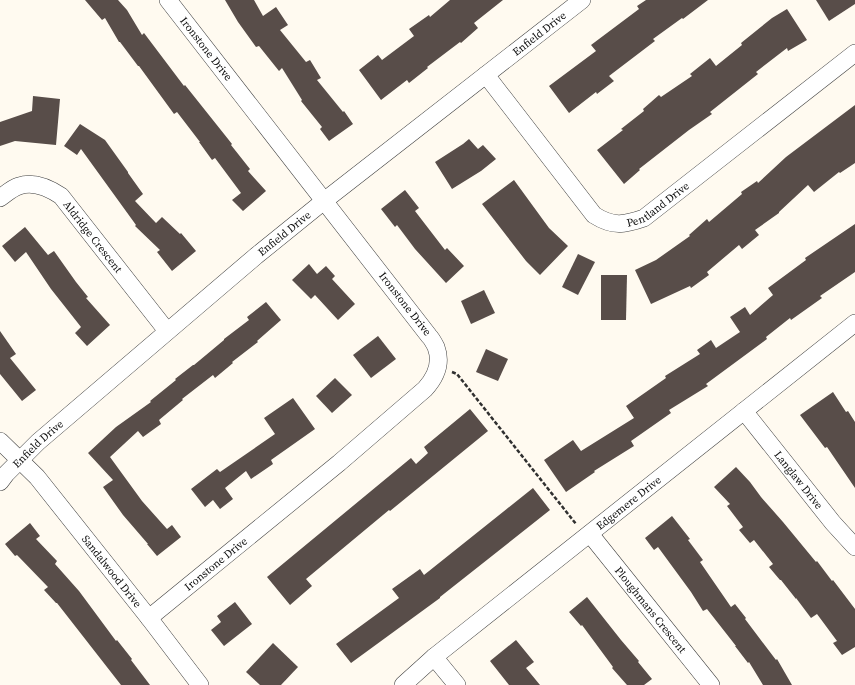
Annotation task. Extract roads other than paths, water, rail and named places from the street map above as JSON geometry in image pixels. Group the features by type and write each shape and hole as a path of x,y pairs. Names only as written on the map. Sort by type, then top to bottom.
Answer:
{"street":[{"name":"Ironstone Drive","path":"149,618 339,463 425,389 432,381 437,371 438,364 436,347 429,336 168,0"},
{"name":"Enfield Drive","path":"0,482 38,442 256,256 324,200 582,0"},
{"name":"Pentland Drive","path":"486,75 594,214 608,222 619,224 644,218 855,53"},
{"name":"Aldridge Crescent","path":"0,198 20,185 29,184 39,185 50,189 61,196 167,332"},
{"name":"Edgemere Drive","path":"403,685 434,657 855,323"},
{"name":"Langlaw Drive","path":"744,411 833,523 855,546"},
{"path":"0,442 20,460"},
{"name":"Sandalwood Drive","path":"20,460 38,477 200,685"},
{"name":"Ploughmans Crescent","path":"590,534 711,685"},
{"path":"434,657 457,685"}]}
